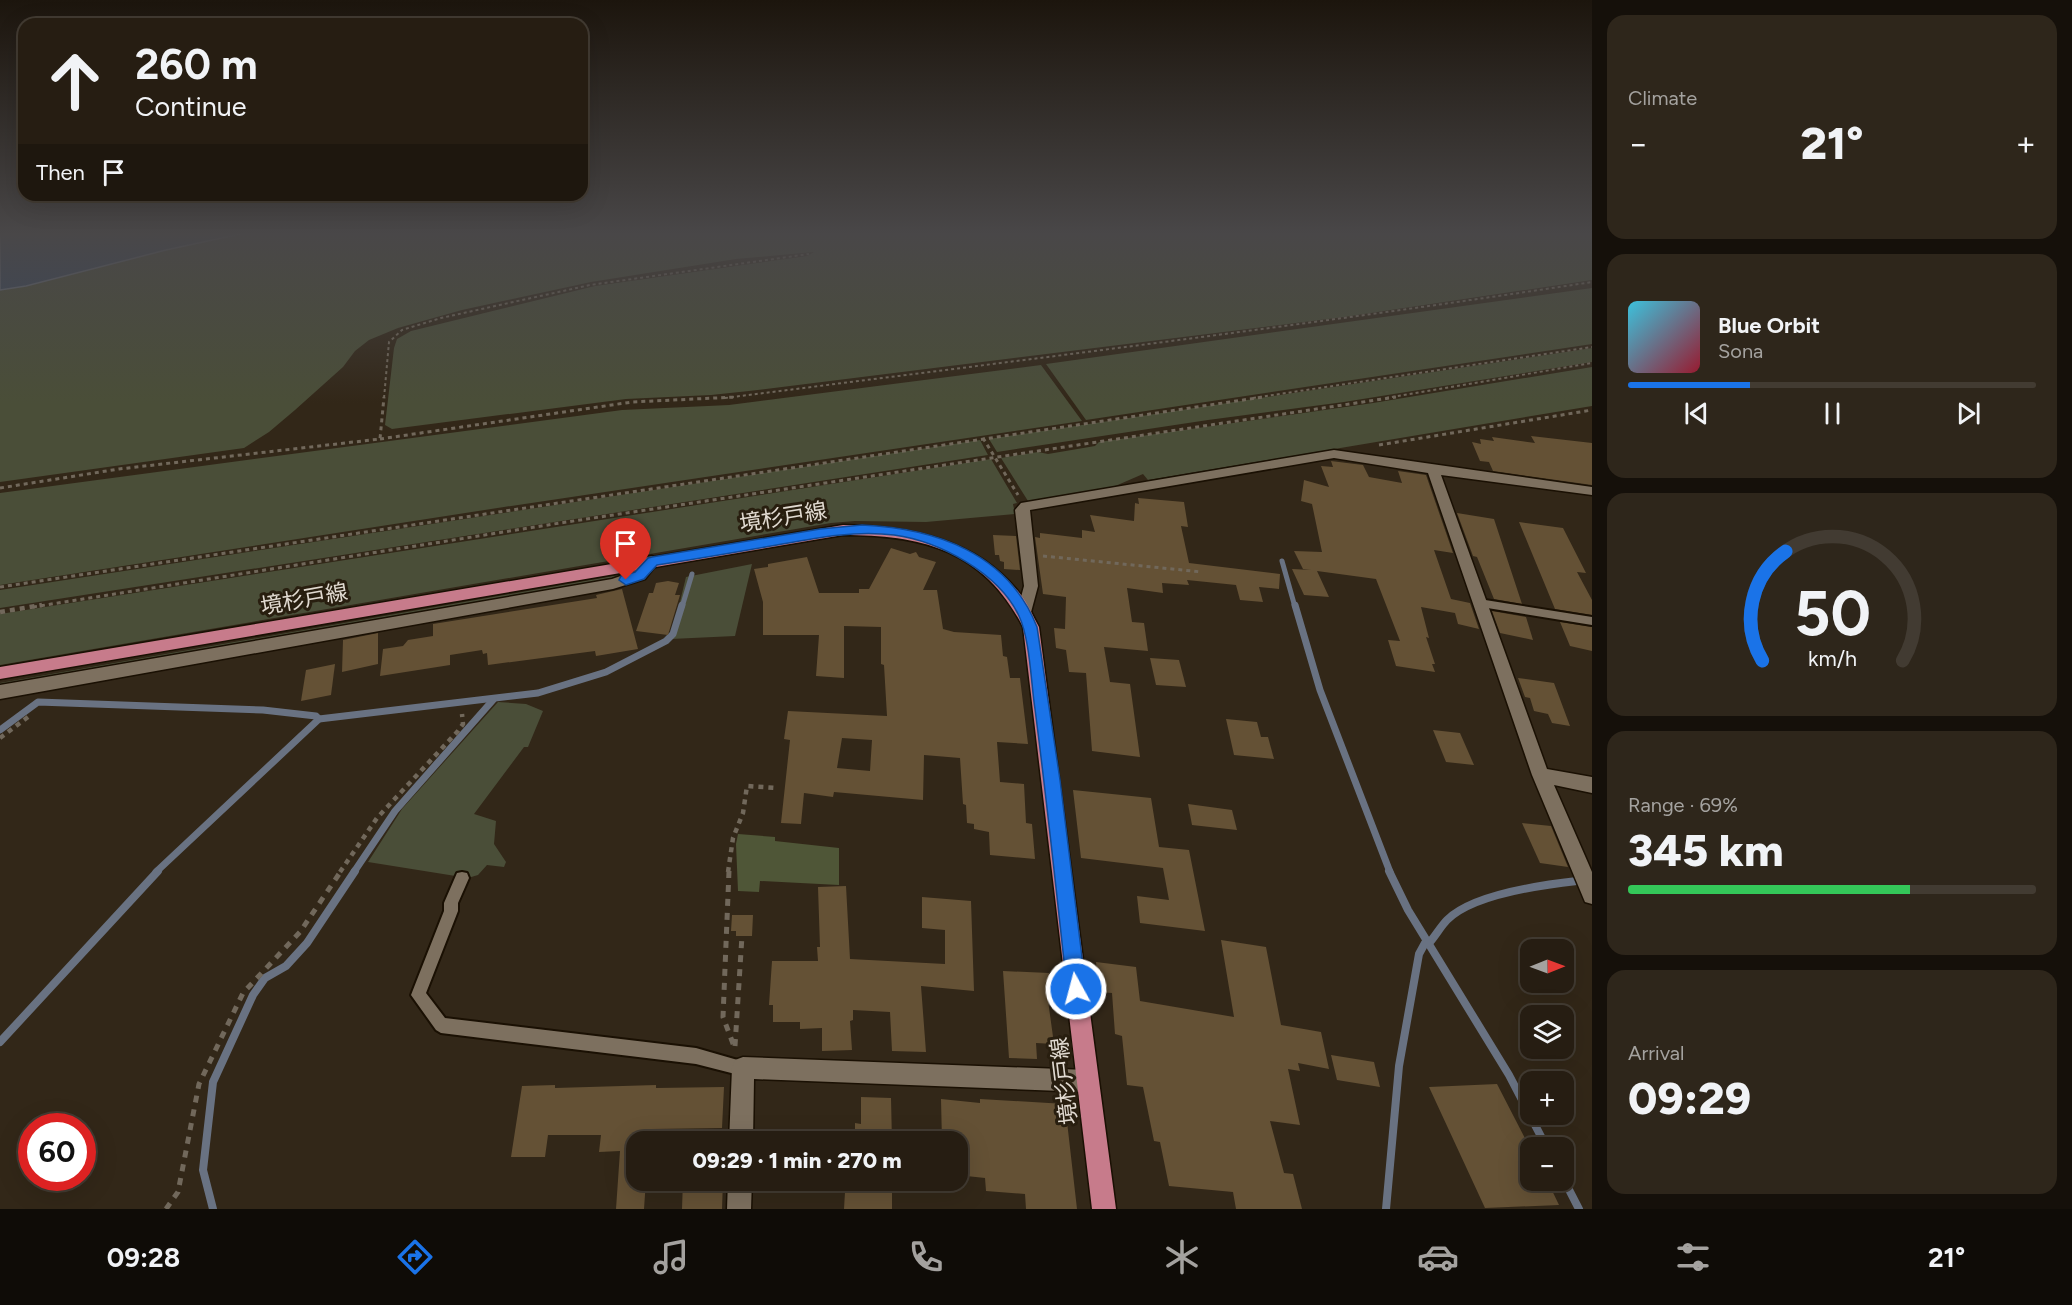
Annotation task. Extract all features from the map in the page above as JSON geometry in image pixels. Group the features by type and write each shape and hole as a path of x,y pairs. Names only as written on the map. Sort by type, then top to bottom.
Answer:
{"main road":[{"name":"境杉戸線","path":"0,673 843,530 894,531 945,543 974,559 1001,583 1025,612 1035,648 1104,1209"}],"street":[{"path":"1025,612 1031,586 1022,510 1026,506 1334,453 1432,470 1592,491"},
{"path":"1432,470 1541,775 1592,895"},
{"path":"0,692 612,584 640,575 652,561"},
{"path":"1541,775 1592,785"},
{"path":"741,1131 739,1059 1087,1081"},
{"path":"739,1209 740,1191"}],"lane":[{"path":"1479,603 1592,621"},
{"path":"462,878 418,995 441,1025 696,1056 739,1059"}],"path":[{"path":"380,439 388,342 402,330 441,318 570,289"},
{"path":"0,488 119,469 380,439 632,402 718,399 1061,357 1202,336 1390,313 1544,289"},
{"path":"0,587 1592,347"},
{"path":"0,612 995,456 1446,389 1592,363"},
{"path":"1375,446 1592,410"},
{"path":"983,438 1018,495"},
{"path":"1028,554 1202,572"},
{"path":"0,738 32,714"},
{"path":"166,1209 178,1192 188,1155 199,1084 243,993 300,932 377,818 458,731 463,724 462,714"},
{"path":"739,1059 723,1017 727,883 733,838 743,813 747,786 777,788"},
{"path":"739,1059 742,936"}],"green space":[{"path":"557,289 462,310 398,328 369,340 295,410 269,432 244,448 0,482 0,290"},
{"path":"581,289 1529,289 1344,317 749,391 626,399 392,429 385,425 394,348 397,339 411,331"},
{"path":"1592,289 1592,344 1086,420 1046,364"},
{"path":"1592,348 1592,362 1344,402 997,452 989,439"},
{"path":"1041,365 1082,421 0,585 0,493 622,410 729,405"},
{"path":"1592,367 1592,406 1148,480 1143,474 1113,487 1028,501 1001,458 1038,452 1048,454 1095,446 1099,442 1373,403"},
{"path":"980,440 988,455 0,608 0,590"},
{"path":"991,459 1017,503 1013,504 1015,514 926,522 831,523 0,665 0,614"},
{"path":"752,564 735,636 671,639 686,577"},
{"path":"631,573 602,582 0,688 0,683"},
{"path":"498,702 526,704 543,711 528,747 524,747 474,814 496,821 494,844 506,862 504,867 487,865 478,875 468,878 368,862 402,809"},
{"path":"738,834 775,837 775,841 839,848 839,885 760,881 759,892 738,891 736,844"}],"building":[{"path":"1531,436 1592,443 1592,485 1493,471 1489,462 1480,461 1472,442 1481,444 1480,439 1494,441 1492,437 1535,443"},
{"path":"1331,461 1363,465 1369,477 1402,483 1398,471 1426,475 1453,553 1434,550 1451,599 1470,603 1479,629 1458,624 1455,613 1421,607 1435,672 1396,666 1388,640 1400,641 1376,579 1317,571 1329,597 1304,595 1292,569 1311,570 1303,569 1294,551 1322,552 1312,504 1301,501 1304,480 1329,487 1321,466 1333,467"},
{"path":"1138,498 1184,502 1188,527 1181,526 1189,563 1280,574 1279,589 1259,587 1263,602 1240,600 1236,585 1187,580 1189,585 1162,583 1163,593 1127,588 1132,622 1144,623 1148,651 1104,647 1110,682 1130,684 1140,757 1092,751 1086,673 1069,672 1066,650 1056,648 1054,628 1065,629 1066,597 1043,594 1035,537 1040,538 1040,533 1082,538 1082,530 1095,532 1090,515 1134,521 1135,503 1139,504"},
{"path":"1457,513 1494,519 1522,604 1494,599 1477,557 1473,556"},
{"path":"1519,522 1563,528 1586,573 1577,572 1592,600 1592,615 1555,609"},
{"path":"993,535 1016,536 1020,570 1004,569 1004,562 1000,561 999,555 995,555"},
{"path":"891,548 910,554 916,552 919,557 936,562 923,590 937,590 943,629 954,632 1001,635 1003,656 1007,657 1010,678 1020,678 1028,744 997,742 1000,782 1024,784 1026,823 1032,824 1035,859 990,855 989,832 974,829 974,824 967,823 966,805 963,804 960,758 924,755 923,800 834,792 833,797 804,793 801,824 781,823 790,740 784,739 788,711 887,716 884,665 881,664 881,627 844,626 844,678 816,676 819,635 763,635 763,602 754,569 807,557 819,593 859,593 859,589 869,589","holes":["842,738 872,740 870,771 837,768"]},
{"path":"668,581 679,583 675,595 680,595 668,635 636,631 649,593 653,593 656,583"},
{"path":"622,589 638,649 596,656 595,651 488,665 487,653 483,654 482,650 450,655 450,665 380,676 383,649 403,646 408,640 433,636 433,624 597,598 596,595"},
{"path":"1492,611 1526,617 1533,640 1500,633"},
{"path":"1560,622 1592,627 1592,651 1570,646"},
{"path":"378,633 378,664 342,672 343,640"},
{"path":"1150,658 1179,660 1186,687 1156,685"},
{"path":"335,664 331,695 301,701 306,670"},
{"path":"1518,678 1554,683 1570,726 1552,723 1548,714 1534,711 1530,698 1525,697"},
{"path":"1226,719 1257,722 1261,737 1268,737 1274,759 1234,755"},
{"path":"1433,730 1460,733 1474,765 1446,762"},
{"path":"1073,790 1151,798 1159,847 1189,850 1205,931 1140,923 1137,896 1169,900 1163,868 1081,858"},
{"path":"1188,804 1232,810 1237,830 1192,825"},
{"path":"1522,823 1551,826 1568,867 1540,863"},
{"path":"846,886 850,959 945,964 945,930 922,928 922,897 971,901 974,991 921,986 926,1052 892,1051 890,1012 853,1010 853,1020 850,1021 852,1050 822,1051 822,1028 800,1029 800,1022 773,1022 773,1005 769,1005 772,961 818,961 817,947 820,947 818,887"},
{"path":"732,915 753,915 752,936 736,936 736,931 731,931"},
{"path":"1221,940 1266,947 1281,1025 1321,1032 1329,1069 1298,1063 1300,1071 1288,1069 1300,1125 1270,1121 1284,1173 1293,1174 1302,1209 1236,1209 1233,1192 1169,1186 1160,1142 1154,1141 1143,1087 1127,1085 1122,1036 1115,1034 1112,993 1099,992 1096,962 1136,967 1140,1001 1234,1017"},
{"path":"1003,971 1049,973 1051,993 1047,993 1054,1044 1036,1043 1037,1059 1009,1058"},
{"path":"1331,1055 1374,1062 1380,1087 1337,1080"},
{"path":"1497,1084 1524,1137 1520,1137 1520,1191 1552,1191 1559,1205 1485,1208 1429,1087"},
{"path":"555,1085 555,1088 656,1085 656,1088 724,1087 722,1128 626,1131 626,1191 645,1191 644,1209 616,1209 620,1151 599,1152 601,1135 548,1135 545,1157 511,1157 522,1086"},
{"path":"861,1097 891,1098 892,1131 855,1131 855,1123 861,1124"},
{"path":"941,1099 980,1103 980,1099 1065,1104 1077,1209 1026,1209 1025,1194 986,1191 985,1178 968,1176 968,1131 942,1131"},
{"path":"683,1191 723,1191 722,1209 682,1209"},
{"path":"892,1191 892,1209 844,1209 845,1192"}],"waterway":[{"path":"1282,561 1295,607"},
{"path":"682,607 692,574"},
{"path":"319,719 538,693 606,672 666,641 673,634 682,605"},
{"path":"1295,605 1320,690 1390,872"},
{"path":"354,872 395,811 493,700"},
{"path":"0,730 38,702 263,710 316,716 319,719"},
{"path":"156,872 319,719"},
{"path":"0,1042 158,871"},
{"path":"213,1209 203,1170 213,1082 253,995 265,978 286,966 307,943 355,871"},
{"path":"1389,871 1408,910 1428,942"},
{"path":"1428,942 1447,920 1473,904 1508,892 1577,881"},
{"path":"1386,1209 1399,1066 1419,954 1425,943 1428,942"},
{"path":"1428,942 1509,1075 1541,1137"},
{"path":"1570,1191 1579,1209"}],"route":[{"path":"626,580 640,575 652,561 820,533 862,529 894,531 930,538 960,551 987,570 1014,597 1025,612 1035,648 1076,989"}]}
